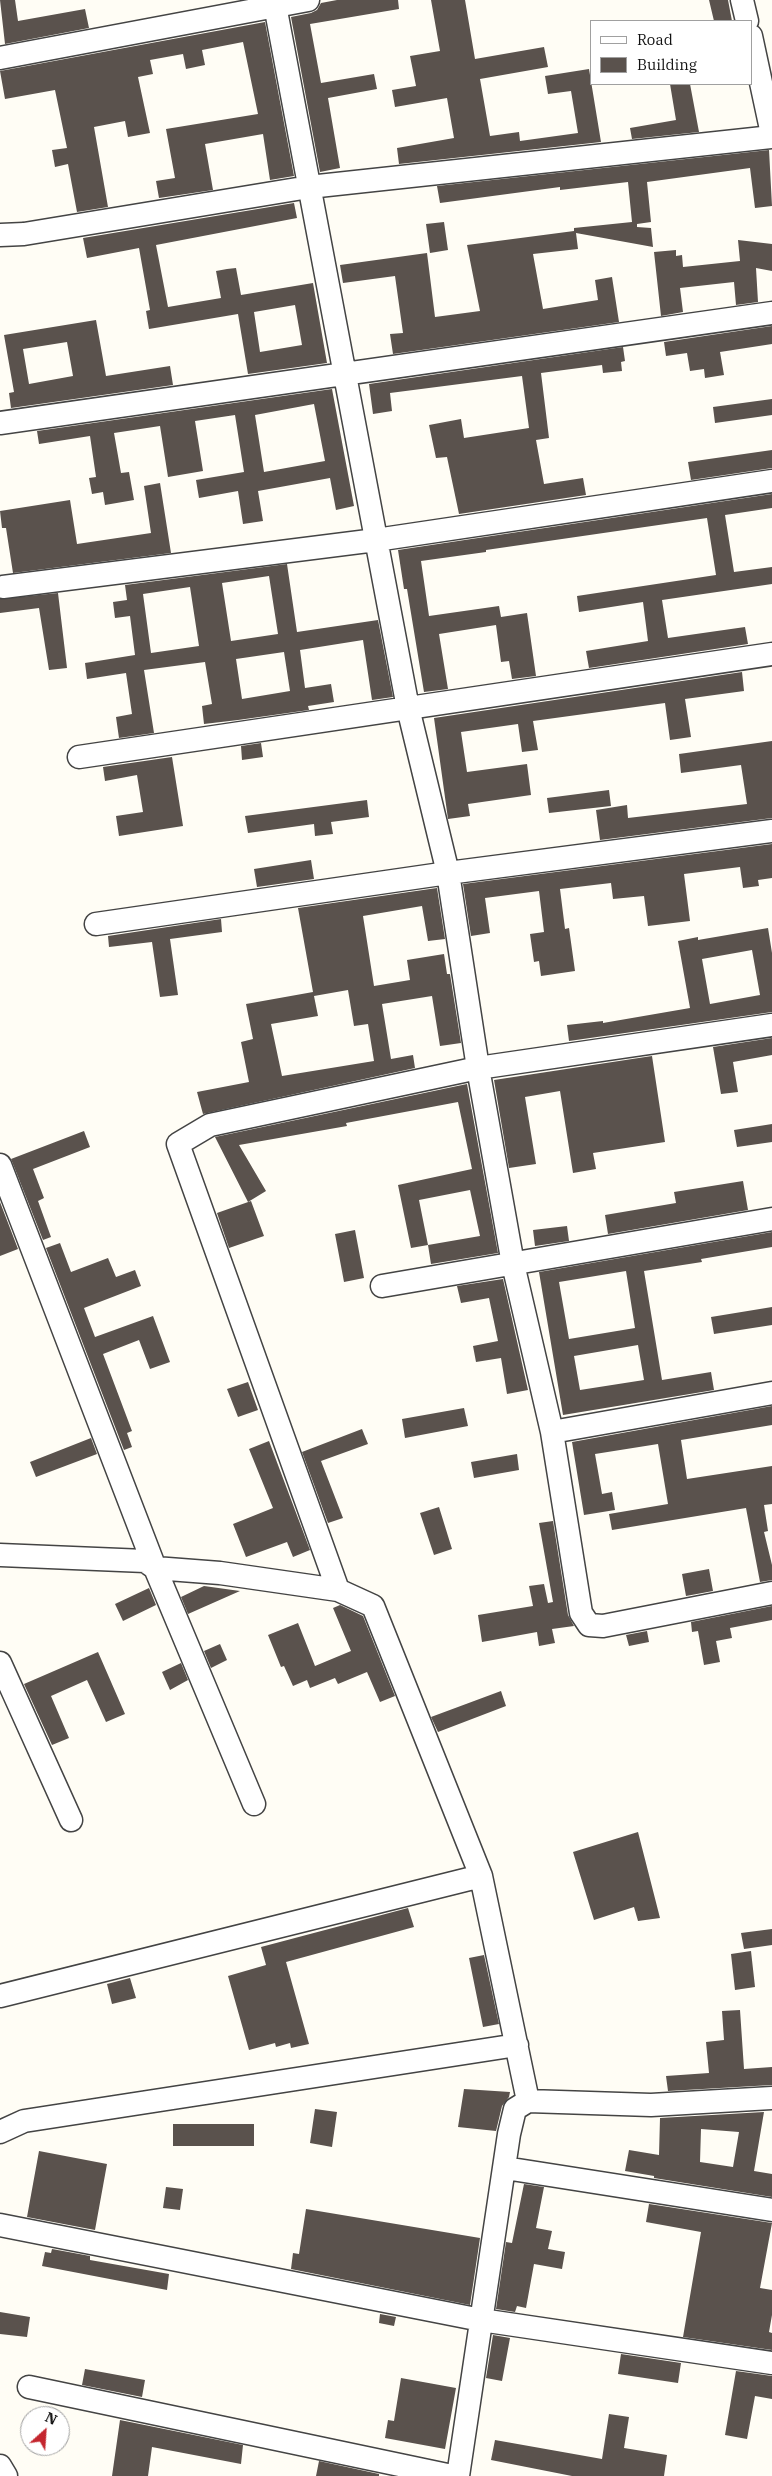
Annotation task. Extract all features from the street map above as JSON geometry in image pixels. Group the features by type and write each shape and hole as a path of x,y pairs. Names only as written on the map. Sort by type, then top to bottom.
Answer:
{"street":[{"path":"0,58 275,3 308,0"},
{"path":"742,0 747,20"},
{"path":"275,3 408,708 448,872 478,1068 514,1264 552,1432 581,1613 589,1625 603,1626 772,1593"},
{"path":"0,235 24,234 309,187 772,136 752,41"},
{"path":"0,423 772,313"},
{"path":"3,587 376,540 772,481"},
{"path":"79,757 772,654"},
{"path":"96,924 448,872 772,831"},
{"path":"338,1590 178,1144 210,1125 478,1068 772,1025"},
{"path":"0,1165 155,1568 254,1804"},
{"path":"382,1286 772,1219"},
{"path":"552,1432 772,1394"},
{"path":"0,1555 145,1561 155,1568 220,1573 338,1590 373,1606 481,1876 528,2101"},
{"path":"0,1663 71,1820"},
{"path":"0,1996 481,1876"},
{"path":"0,2132 24,2121 517,2045"},
{"path":"458,2476 509,2134 515,2109 528,2101 651,2105 772,2098"},
{"path":"505,2168 772,2210"},
{"path":"0,2225 481,2320 772,2363"},
{"path":"29,2387 452,2476"},
{"path":"0,2466 6,2476"}],"building":[{"path":"0,0 15,0 18,21 85,9 89,28 5,44"},
{"path":"337,0 398,0 399,9 310,24 321,83 374,74 377,89 328,98 340,168 320,172 291,17 311,13 317,10 321,3"},
{"path":"431,0 465,0 475,59 544,47 548,67 480,79 490,136 519,132 520,141 578,133 571,91 548,94 545,76 589,69 590,85 592,85 601,142 399,164 397,148 454,138 447,98 395,107 392,90 416,86 410,56 440,51"},
{"path":"709,0 728,0 732,20 714,20"},
{"path":"265,22 294,176 270,180 263,134 205,144 213,190 159,198 156,181 175,178 166,129 258,114 243,42 202,50 205,65 186,69 183,54 150,60 153,74 138,77 150,133 128,137 125,121 94,127 108,207 77,212 68,164 55,167 52,150 67,148 55,90 5,99 0,71"},
{"path":"670,85 690,85 699,132 632,139 630,128 676,120"},
{"path":"769,150 772,206 755,208 750,168 647,182 651,222 637,224 637,227 651,228 653,247 576,233 578,249 533,254 543,309 598,300 595,280 612,277 619,322 393,354 390,334 403,333 395,276 343,283 340,265 427,253 435,317 480,311 467,245 574,231 574,228 632,222 628,182 560,190 560,187 440,203 437,186"},
{"path":"294,203 297,218 156,245 168,307 221,298 216,271 227,269 236,268 241,295 313,283 327,363 248,374 238,314 149,329 146,311 150,310 139,248 87,258 83,238","holes":["295,305 302,345 260,352 254,312"]},
{"path":"444,222 448,250 430,253 426,224"},
{"path":"738,240 772,244 772,271 756,268 758,302 736,305 734,282 680,288 683,312 661,316 654,252 676,250 676,256 682,255 683,267 740,261"},
{"path":"96,320 106,376 170,366 173,385 11,408 9,393 14,392 4,335","holes":["67,342 73,376 29,384 23,349"]},
{"path":"772,326 772,344 720,352 724,375 705,378 704,369 690,371 687,353 666,356 664,342"},
{"path":"623,347 625,361 621,362 622,371 603,373 602,365 541,373 549,438 536,440 544,484 583,478 586,495 459,514 447,457 436,458 429,425 461,419 464,438 529,428 522,376 390,393 392,411 373,414 369,384"},
{"path":"332,389 354,506 336,510 330,478 258,491 263,521 243,524 238,491 199,498 196,480 244,472 235,415 195,421 203,471 168,477 160,426 114,433 121,473 129,472 134,500 105,505 103,492 92,494 89,478 96,477 90,436 39,444 37,431","holes":["314,404 325,461 264,472 255,415"]},
{"path":"772,399 772,415 715,423 713,407"},
{"path":"772,450 772,468 691,480 688,462"},
{"path":"160,483 171,553 13,573 6,528 2,528 0,511 70,500 77,544 151,533 144,486"},
{"path":"772,494 772,508 725,515 734,572 772,567 772,584 662,600 668,638 745,627 748,644 589,668 586,651 648,641 643,602 579,612 577,596 716,575 707,518 486,550 486,552 421,561 429,616 499,606 501,617 527,613 536,676 512,679 509,661 501,662 496,625 439,634 448,689 424,692 407,589 404,589 398,550"},
{"path":"287,564 297,632 378,620 393,697 372,700 363,640 300,650 305,688 331,684 334,702 308,706 309,710 238,720 204,724 202,706 212,704 205,662 144,670 154,733 119,738 116,717 132,714 126,673 87,679 85,663 135,655 130,616 115,618 113,602 127,600 125,585","holes":["269,576 278,634 231,641 222,583","190,587 199,646 151,653 143,594","284,652 290,691 242,699 236,659"]},
{"path":"58,593 67,668 49,670 39,608 0,613 0,599"},
{"path":"742,672 744,691 685,699 691,737 670,740 665,703 533,721 538,750 522,752 518,724 461,732 467,772 527,764 531,795 468,804 470,816 448,819 434,718"},
{"path":"772,741 772,818 600,840 596,810 627,805 628,818 747,804 741,765 681,773 679,754"},
{"path":"261,743 263,757 242,760 241,746"},
{"path":"172,757 183,826 119,836 116,816 143,812 137,775 105,781 103,767"},
{"path":"609,790 611,806 549,813 547,798"},
{"path":"367,800 369,817 331,822 333,834 315,836 314,824 248,833 245,816"},
{"path":"772,844 772,878 758,880 759,886 743,888 740,867 684,874 690,921 648,926 644,896 613,899 611,883 560,889 565,929 569,928 575,971 541,976 539,961 534,962 530,934 544,932 539,891 485,898 490,933 471,936 463,884"},
{"path":"311,860 314,879 257,887 254,869"},
{"path":"437,888 445,939 428,941 422,906 363,916 374,986 410,980 407,960 444,954 447,974 450,974 461,1043 440,1046 432,996 382,1004 391,1059 413,1055 415,1068 203,1114 197,1092 249,1082 241,1042 253,1039 246,1004 313,992 298,908","holes":["348,990 354,1026 368,1024 374,1061 282,1076 271,1024 318,1016 314,996"]},
{"path":"221,919 222,932 170,939 178,995 160,997 152,942 109,947 108,936"},
{"path":"768,928 772,953 772,1012 569,1041 567,1025 603,1021 603,1023 690,1008 678,941 698,937 698,940","holes":["752,950 760,995 710,1004 702,959"]},
{"path":"772,1038 772,1055 733,1062 738,1092 721,1094 713,1047"},
{"path":"652,1056 665,1142 593,1153 596,1169 573,1173 560,1091 525,1097 536,1164 509,1168 494,1080"},
{"path":"467,1084 498,1253 431,1264 428,1245 411,1248 398,1185 472,1169 458,1102 346,1123 347,1126 239,1145 266,1191 248,1202 215,1137","holes":["470,1190 480,1236 428,1245 419,1200"]},
{"path":"772,1124 772,1142 737,1147 734,1130"},
{"path":"84,1131 90,1147 33,1169 44,1198 38,1201 51,1237 43,1240 11,1159"},
{"path":"743,1181 748,1210 608,1234 605,1215 676,1203 674,1192"},
{"path":"251,1201 264,1236 229,1248 217,1213"},
{"path":"0,1202 18,1249 0,1256"},
{"path":"567,1226 569,1241 535,1246 533,1230"},
{"path":"355,1230 364,1278 344,1282 335,1234"},
{"path":"772,1232 772,1247 701,1259 702,1262 644,1271 662,1380 711,1372 714,1390 563,1415 539,1272","holes":["626,1271 635,1328 569,1339 559,1282","638,1345 644,1380 580,1390 574,1356"]},
{"path":"60,1243 71,1272 108,1258 116,1277 135,1270 141,1286 84,1308 95,1337 153,1316 170,1362 150,1369 139,1340 103,1354 132,1431 127,1433 132,1447 124,1450 46,1248"},
{"path":"503,1279 528,1390 507,1394 501,1358 476,1362 473,1346 498,1341 489,1298 461,1303 457,1286"},
{"path":"772,1307 772,1325 714,1334 711,1317"},
{"path":"248,1382 258,1410 238,1417 227,1389"},
{"path":"772,1406 772,1425 681,1440 687,1479 772,1466 772,1504 764,1505 768,1531 764,1532 772,1565 772,1580 760,1582 746,1508 612,1530 609,1514 668,1504 658,1444 595,1454 602,1494 612,1492 615,1510 584,1515 572,1442"},
{"path":"464,1408 468,1426 405,1438 402,1419"},
{"path":"362,1429 368,1444 321,1461 343,1518 328,1523 302,1452"},
{"path":"91,1438 97,1454 36,1477 30,1462"},
{"path":"269,1441 310,1550 293,1557 287,1542 246,1557 233,1524 273,1508 249,1449"},
{"path":"517,1454 519,1470 474,1478 471,1462"},
{"path":"439,1507 452,1549 434,1555 420,1513"},
{"path":"553,1521 568,1615 574,1626 552,1629 555,1643 539,1646 537,1632 482,1642 478,1615 533,1606 529,1586 544,1584 548,1603 553,1602 539,1523"},
{"path":"709,1569 713,1591 686,1596 682,1574"},
{"path":"204,1586 240,1591 188,1614 181,1597"},
{"path":"149,1588 156,1605 123,1621 115,1604"},
{"path":"340,1605 363,1616 395,1696 380,1702 367,1672 338,1684 335,1678 310,1688 307,1680 293,1686 284,1666 281,1667 268,1635 298,1623 315,1666 351,1651 333,1608"},
{"path":"772,1606 772,1620 730,1628 732,1638 716,1641 720,1662 704,1665 698,1631 692,1632 691,1622"},
{"path":"647,1631 649,1642 629,1646 626,1635"},
{"path":"220,1644 227,1660 211,1668 204,1651"},
{"path":"98,1652 125,1714 106,1722 87,1680 51,1696 69,1738 52,1745 24,1684"},
{"path":"181,1663 188,1680 170,1690 162,1672"},
{"path":"501,1691 506,1706 438,1732 431,1717"},
{"path":"638,1832 660,1918 638,1921 634,1907 594,1920 573,1852"},
{"path":"408,1908 414,1927 286,1962 309,2044 291,2048 290,2043 276,2047 275,2043 249,2050 228,1976 266,1965 261,1947"},
{"path":"772,1929 772,1945 744,1949 741,1933"},
{"path":"751,1951 755,1987 735,1990 731,1954"},
{"path":"484,1955 499,2024 483,2027 469,1958"},
{"path":"130,1978 136,1998 112,2004 107,1984"},
{"path":"740,2010 744,2069 772,2067 772,2085 668,2091 666,2076 709,2073 706,2042 724,2040 722,2011"},
{"path":"464,2089 510,2092 509,2097 502,2106 496,2131 458,2127"},
{"path":"315,2109 337,2112 332,2147 310,2143"},
{"path":"764,2112 754,2171 772,2174 772,2197 654,2178 654,2176 625,2171 629,2150 659,2155 660,2118","holes":["701,2129 739,2132 733,2167 700,2162"]},
{"path":"173,2124 254,2124 254,2146 173,2146"},
{"path":"39,2151 107,2164 95,2230 27,2217"},
{"path":"524,2184 544,2187 536,2228 552,2231 548,2249 565,2252 562,2269 534,2264 526,2308 517,2306 515,2312 496,2309 506,2242 512,2243"},
{"path":"166,2187 183,2189 180,2210 163,2208"},
{"path":"649,2204 772,2223 760,2288 772,2290 772,2315 769,2332 772,2333 772,2350 683,2337 701,2232 646,2222"},
{"path":"306,2209 480,2238 470,2305 291,2269 293,2253 299,2254"},
{"path":"52,2249 90,2256 90,2260 169,2274 167,2290 42,2266 45,2252 51,2253"},
{"path":"0,2312 30,2317 27,2337 0,2334"},
{"path":"380,2314 396,2317 394,2326 379,2323"},
{"path":"493,2335 510,2338 502,2381 486,2378"},
{"path":"621,2354 681,2363 678,2383 618,2374"},
{"path":"85,2369 145,2380 142,2397 82,2385"},
{"path":"736,2371 772,2376 772,2399 755,2396 747,2439 725,2435"},
{"path":"401,2378 456,2388 445,2449 385,2438 388,2420 394,2421"},
{"path":"609,2414 629,2417 624,2448 667,2455 664,2476 572,2476 491,2460 495,2440 602,2459"},
{"path":"120,2420 243,2445 241,2464 152,2447 148,2476 112,2476"},
{"path":"319,2461 379,2474 379,2476 316,2476"}]}
